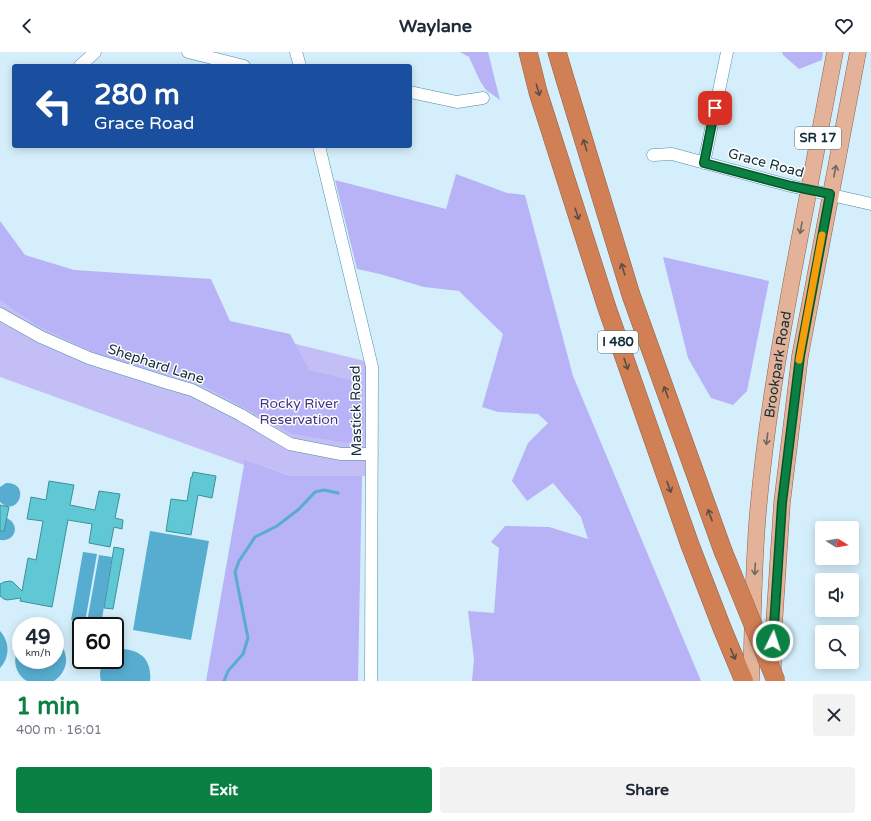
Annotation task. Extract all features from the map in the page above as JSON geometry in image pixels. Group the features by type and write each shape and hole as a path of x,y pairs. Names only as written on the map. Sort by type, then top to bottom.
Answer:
{"highway":[{"name":"I 480","path":"528,52 538,92 606,308 690,545 744,681"},
{"name":"I 480","path":"557,52 631,295 723,551 776,681"}],"main road":[{"name":"Brookpark Road","path":"751,681 754,573 758,511 768,426 780,341 835,52"},
{"name":"Brookpark Road","path":"773,681 773,641 782,503 800,356 858,52"}],"street":[{"path":"82,64 95,52"},
{"path":"188,52 236,64"},
{"path":"296,52 299,64"},
{"path":"704,163 727,52"},
{"path":"412,92 457,102 483,98"},
{"name":"Mastick Road","path":"319,148 372,366 371,681"},
{"name":"Grace Road","path":"653,155 672,154 808,190 871,204"},
{"name":"Shephard Lane","path":"0,314 41,337 89,358 192,390 241,415 290,444 341,454 372,454"}],"green space":[{"path":"460,52 488,52 500,100 486,90 480,81 469,57"},
{"path":"782,52 823,52 822,60 799,69 783,55"},
{"path":"456,174 507,193 525,195 573,376 701,681 472,681 474,659 468,611 494,613 499,548 491,542 505,526 549,527 588,539 581,517 553,483 527,501 512,481 528,443 548,423 538,414 498,412 482,407 503,334 459,291 424,287 357,269 335,180 446,209"},
{"path":"0,221 25,255 74,270 211,279 230,321 290,334 309,370 358,382 364,422 361,435 348,443 292,434 195,381 102,356 38,326 0,300"},
{"name":"Rocky River Reservation","path":"0,231 34,280 369,362 368,476 290,476 244,459 244,465 0,377"},
{"path":"663,257 769,281 747,391 733,405 711,398 688,358"},
{"path":"244,459 290,476 362,476 358,681 206,681"}],"water":[{"path":"6,483 14,484 19,488 20,498 17,503 12,506 6,506 0,502 0,487"},
{"path":"4,517 13,523 15,531 10,538 0,540 0,518"},
{"path":"150,531 209,541 191,640 133,630"},
{"path":"83,552 97,554 86,617 72,617 71,620"},
{"path":"99,555 112,557 102,617 88,617"},
{"path":"0,631 6,640 8,650 6,659 0,668"},
{"path":"124,649 129,650 140,654 147,662 150,681 101,681 100,670 124,669"},
{"path":"64,652 66,660 64,668"},
{"path":"17,669 64,669 59,677 54,681 27,681 22,678"}],"building":[{"path":"193,472 216,476 212,498 198,495 191,535 166,531 171,499 187,501"},
{"path":"49,481 74,485 70,505 95,510 99,491 120,494 115,518 123,520 122,529 114,527 110,547 89,543 92,524 68,520 52,607 20,601 21,598 4,599 0,596 0,584 10,581 22,591 28,558 36,560 43,521 27,519 31,497 46,500"},
{"path":"0,505 9,507 4,531 0,531"},
{"path":"114,547 124,549 113,609 104,608"}],"waterway":[{"path":"224,681 228,671 243,654 248,638 235,572 239,561 255,537 277,526 299,509 315,492 324,490 338,493"}],"slow traffic":[{"path":"799,360 822,235"}],"route":[{"path":"715,108 704,163 791,186 830,194 800,356 782,503 773,641"}]}
